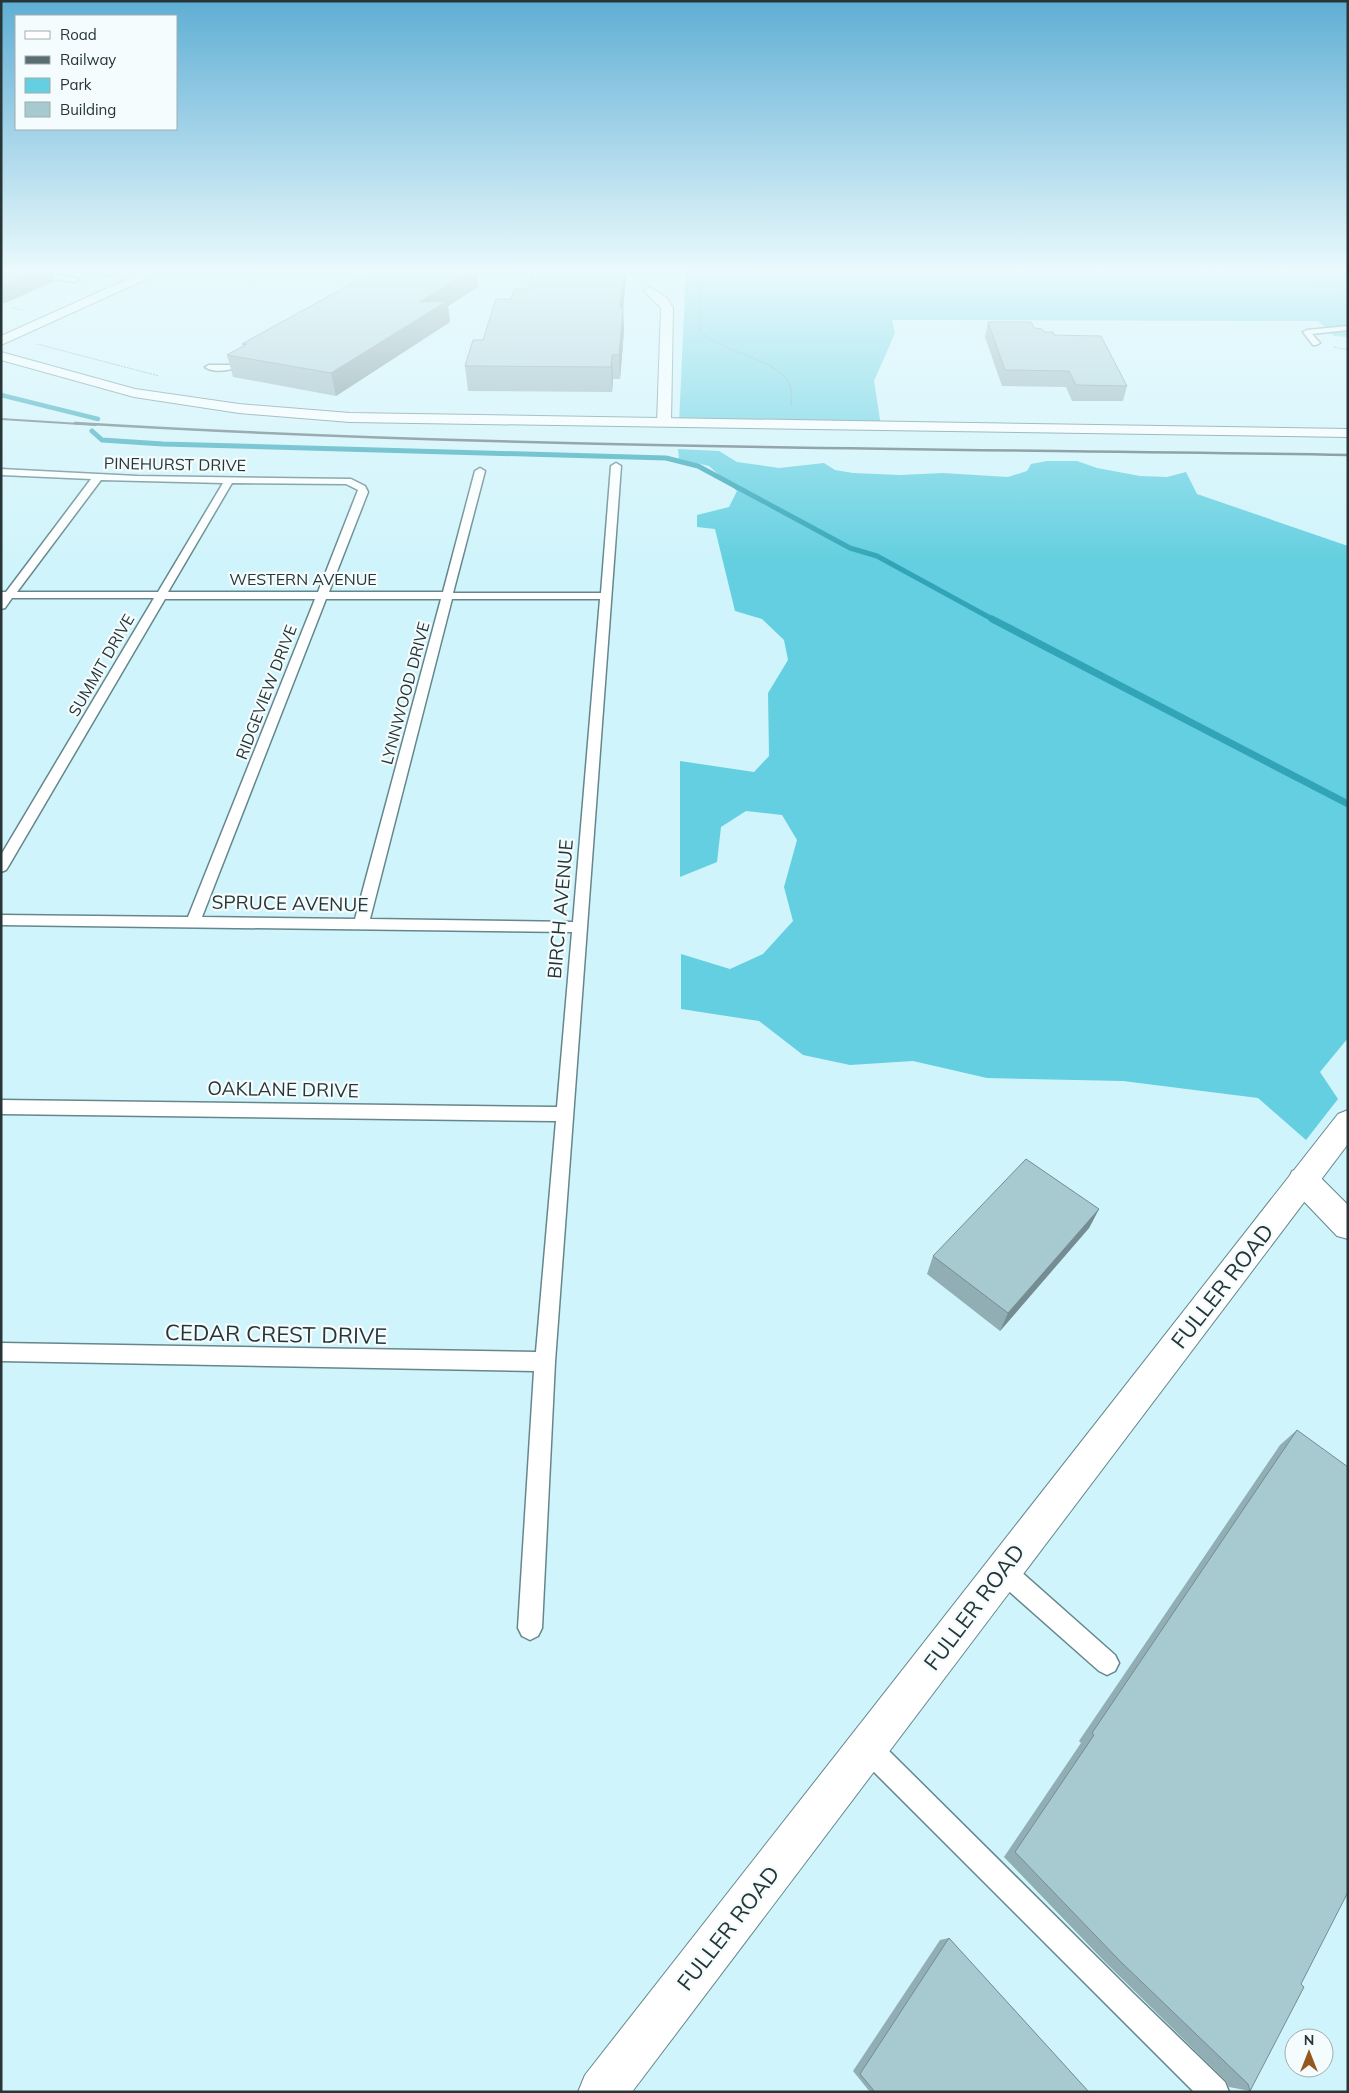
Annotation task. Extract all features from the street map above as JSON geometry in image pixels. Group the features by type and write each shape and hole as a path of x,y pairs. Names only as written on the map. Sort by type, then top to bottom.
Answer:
{"main road":[{"path":"43,368 134,393 293,414 368,419 1348,433"},
{"path":"80,368 137,384 147,388 151,394"},
{"path":"664,423 665,368"},
{"name":"FULLER ROAD","path":"602,2092 1348,1122"},
{"path":"1304,1180 1348,1226"}],"lane":[{"name":"BIRCH AVENUE","path":"530,1628 545,1359 616,466"},
{"name":"LYNNWOOD DRIVE","path":"361,924 480,471"},
{"name":"PINEHURST DRIVE","path":"1,472 98,477 348,481"},
{"path":"1,606 6,595 98,477"},
{"name":"SUMMIT DRIVE","path":"1,867 229,480"},
{"name":"RIDGEVIEW DRIVE","path":"193,922 363,492 362,488 356,483 348,481"},
{"name":"WESTERN AVENUE","path":"6,595 605,596"},
{"name":"SPRUCE AVENUE","path":"1,920 579,926"},
{"name":"OAKLANE DRIVE","path":"1,1107 564,1114"},
{"name":"CEDAR CREST DRIVE","path":"1,1352 545,1359"},
{"path":"1002,1570 1107,1663"},
{"path":"867,1748 1215,2092"}],"path":[{"path":"127,368 167,378"},
{"path":"773,368 786,377 790,389 792,410"}],"green space":[{"path":"682,368 880,368 874,381 881,426 679,423"},
{"path":"678,449 719,451 737,462 779,468 824,463 835,470 853,473 900,475 943,473 1008,477 1027,471 1031,464 1047,461 1077,461 1097,468 1140,476 1167,477 1186,472 1197,494 1348,546 1348,1038 1320,1072 1338,1099 1306,1140 1258,1098 1123,1081 987,1078 913,1061 850,1065 803,1055 759,1021 681,1009 681,954 730,969 763,954 793,921 784,887 797,840 782,815 746,811 721,827 717,862 680,877 680,761 754,772 769,756 768,693 788,660 784,640 762,619 735,611 715,529 697,527 697,515 729,507 737,491 709,466 679,459"}],"building":[{"path":"300,368 340,368 331,373"},
{"path":"1004,368 1117,368 1127,386 1076,385 1069,371 1005,370"},
{"path":"1026,1159 1099,1209 1008,1313 933,1256"},
{"path":"1297,1430 1348,1467 1348,1892 1301,1984 1304,1987 1250,2091 1248,2084 1120,1961 1015,1852 1094,1735 1092,1733"},
{"path":"949,1938 1089,2092 875,2092 860,2074"}],"waterway":[{"path":"1,395 98,419"},
{"path":"92,431 102,440 163,444 666,458 698,466 850,548 877,556 994,620"},
{"path":"992,619 1348,804"}],"railway":[{"path":"1,419 96,425"},
{"path":"75,423 234,432 552,443 1348,455"}]}
